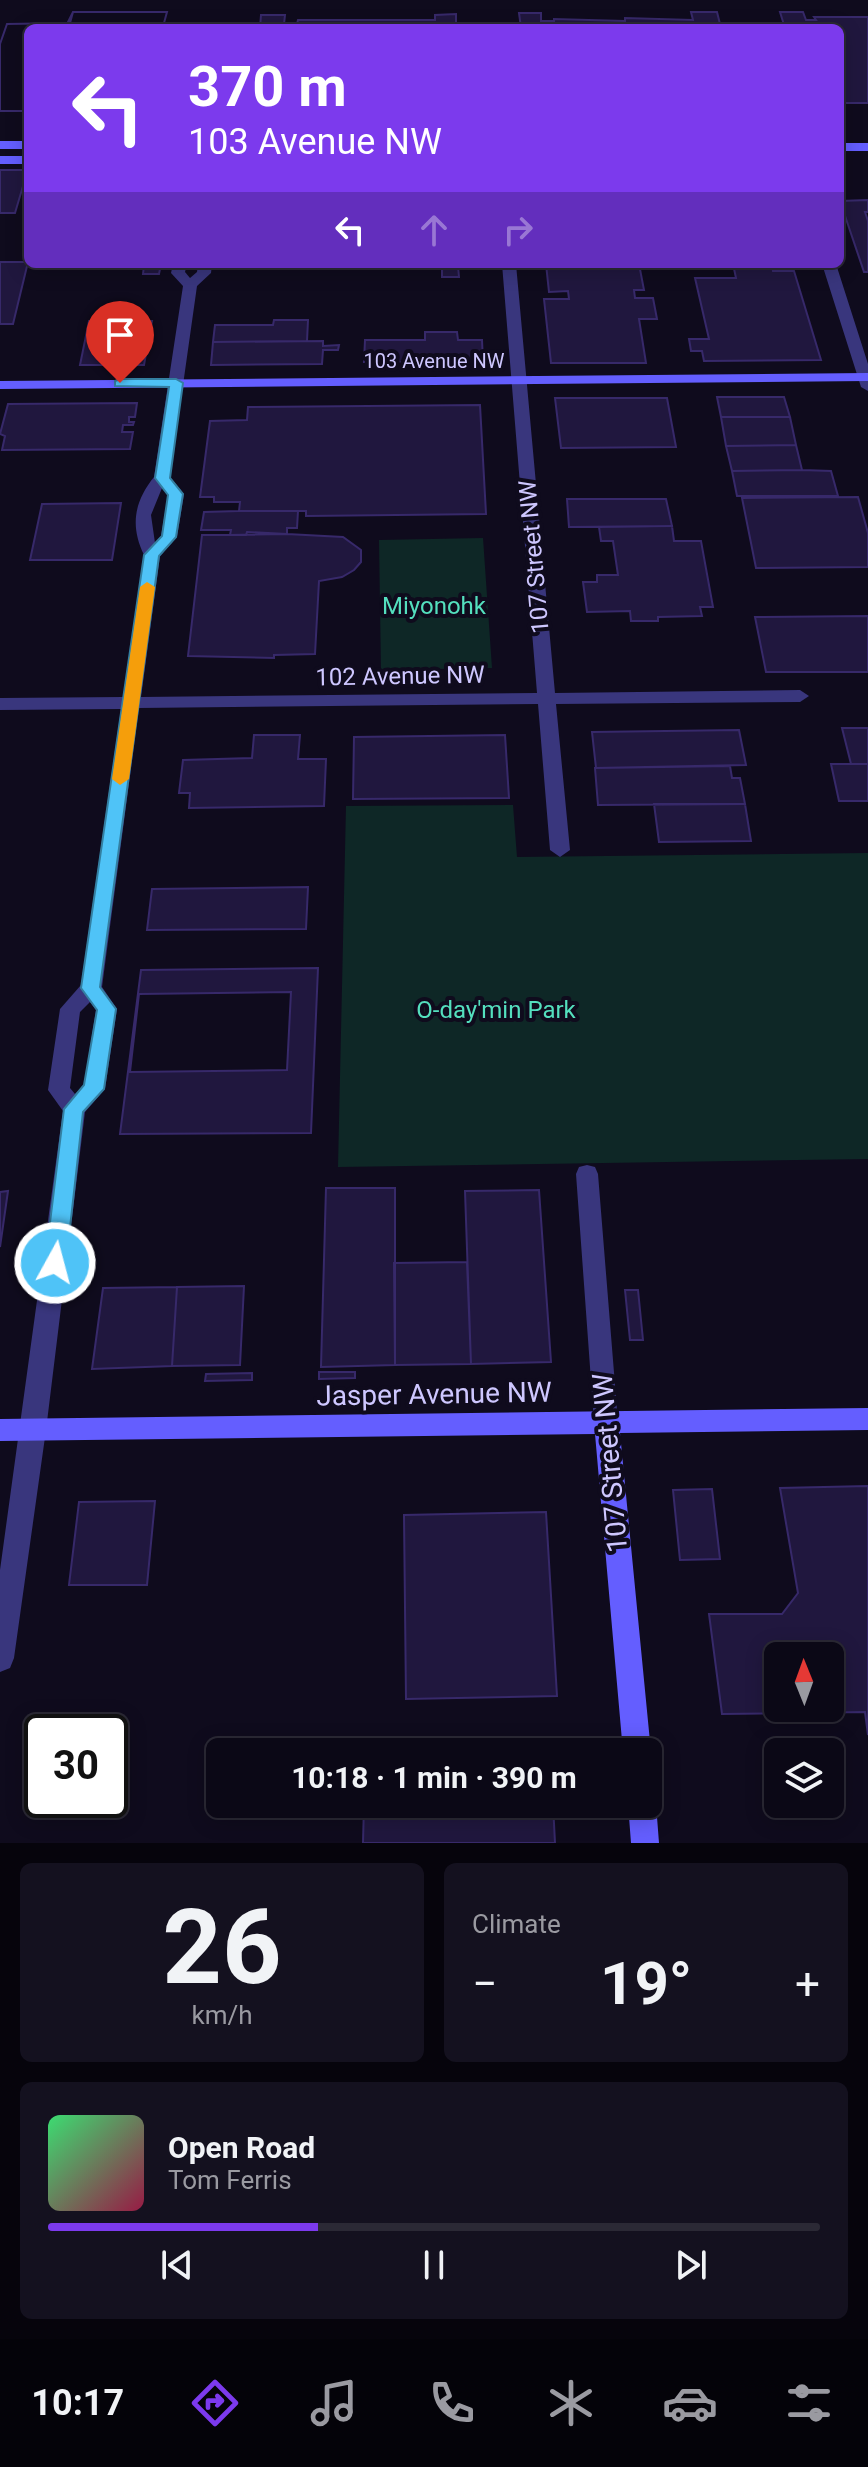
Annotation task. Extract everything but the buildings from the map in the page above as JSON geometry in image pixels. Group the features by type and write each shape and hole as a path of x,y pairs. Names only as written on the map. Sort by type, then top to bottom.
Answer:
{"street":[{"path":"0,145 24,145"},
{"path":"844,147 868,147"},
{"path":"0,160 24,160"},
{"path":"179,268 178,273 190,285"},
{"path":"152,555 141,536 147,496 162,478 190,285 204,273 205,268"},
{"name":"107 Street NW","path":"509,268 560,850"},
{"path":"830,268 867,380"},
{"name":"103 Avenue NW","path":"0,385 867,380"},
{"path":"74,1109 59,1090 70,1009 91,988 152,555 169,537 176,494 162,478"},
{"name":"102 Avenue NW","path":"0,704 800,696"},
{"path":"0,1658 34,1430 74,1109 94,1089 107,1009 91,988"},
{"name":"107 Street NW","path":"587,1174 636,1738"},
{"name":"Jasper Avenue NW","path":"0,1430 868,1419"},
{"path":"643,1818 645,1843"}],"green space":[{"name":"Miyonohk","path":"483,538 492,668 381,670 379,540"},
{"name":"O-day'min Park","path":"513,805 517,857 868,853 868,1159 338,1167 346,806"}],"slow traffic":[{"path":"120,779 147,587"}],"route":[{"path":"55,1263 74,1109 94,1089 107,1009 91,988 152,555 169,537 176,494 162,478 176,383 120,383"}]}
